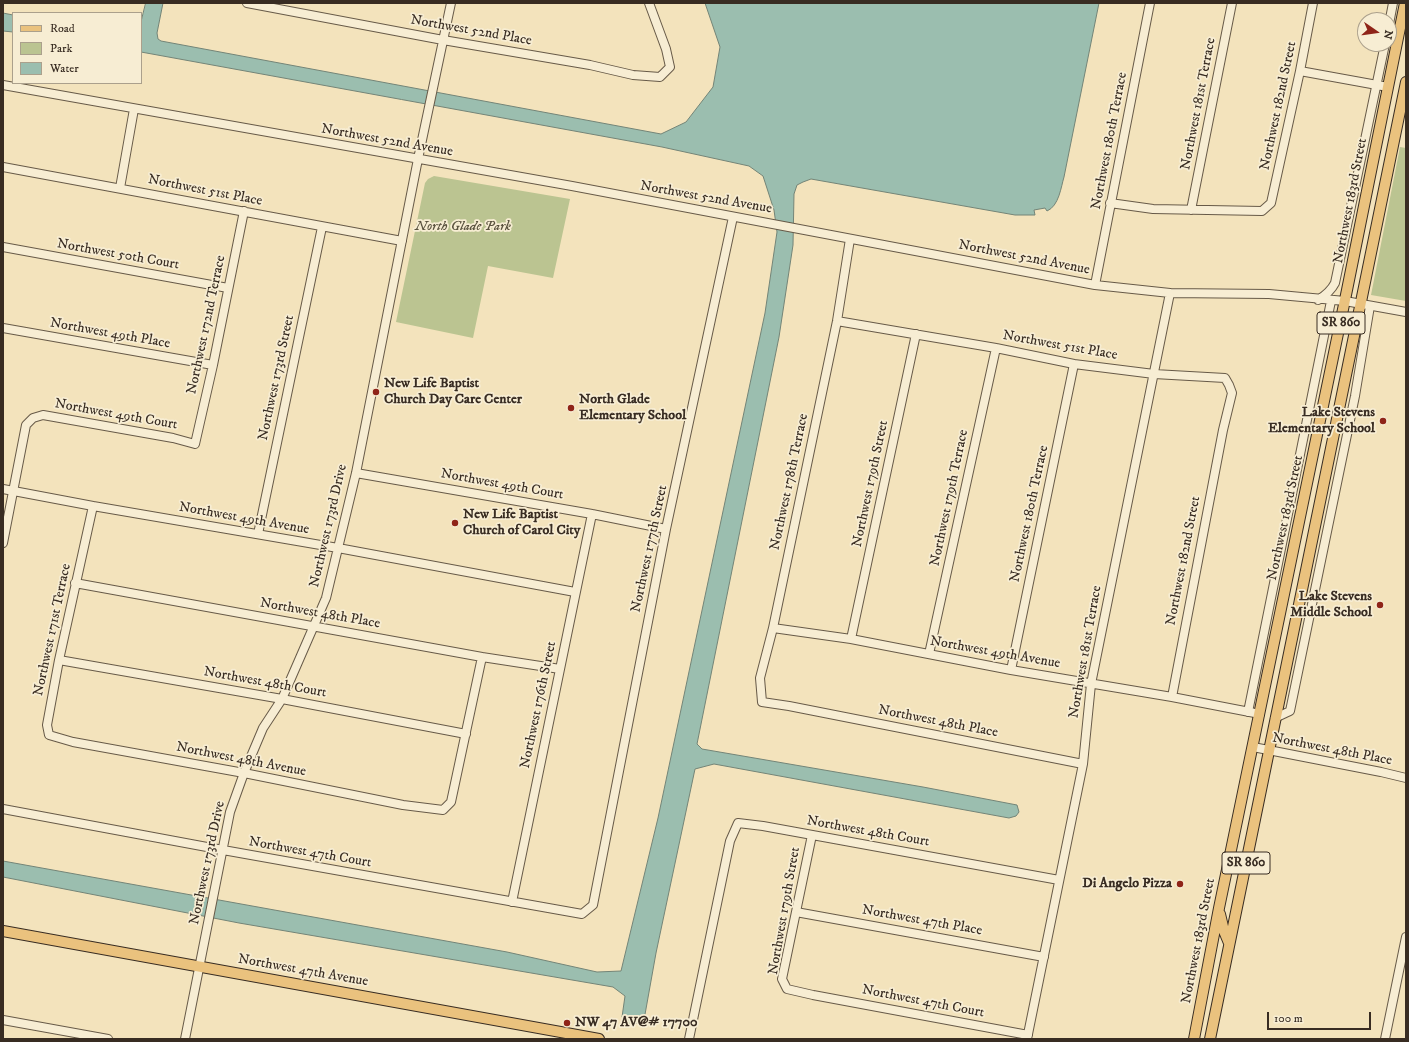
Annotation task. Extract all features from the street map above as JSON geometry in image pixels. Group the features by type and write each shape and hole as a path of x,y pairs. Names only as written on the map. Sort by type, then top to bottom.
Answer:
{"main road":[{"name":"Northwest 183rd Street","path":"1194,1039 1219,908 1309,477 1405,3"},
{"name":"Northwest 183rd Street","path":"1210,1039 1319,503 1365,305 1406,82"},
{"path":"1309,477 1312,493 1314,498 1319,503"},
{"path":"1219,908 1224,931 1229,943"},
{"name":"Northwest 47th Avenue","path":"3,931 599,1039"},
{"path":"1211,952 1217,955 1220,961 1223,976"}],"street":[{"name":"Northwest 52nd Place","path":"247,3 443,40 590,65 633,75 660,77 670,66 666,49 649,3"},
{"name":"Northwest 173rd Drive","path":"185,1039 230,812 244,773 263,728 282,699 326,598 356,473 428,109 451,3"},
{"name":"Northwest 180th Terrace","path":"1095,285 1150,3"},
{"name":"Northwest 181st Terrace","path":"1190,210 1232,3"},
{"name":"Northwest 182nd Street","path":"1190,210 1262,211 1271,203 1300,71 1313,3"},
{"path":"1318,300 1326,296 1335,283 1383,52"},
{"path":"1300,71 1388,87"},
{"name":"Northwest 52nd Avenue","path":"3,85 572,186 1095,285 1170,293 1269,294 1318,300 1345,301 1406,312"},
{"path":"120,188 134,109"},
{"name":"Northwest 51st Place","path":"3,167 402,241"},
{"path":"1110,203 1153,209 1190,210"},
{"name":"Northwest 172nd Terrace","path":"195,444 213,365 244,211"},
{"name":"Northwest 177th Street","path":"596,888 666,529 733,217"},
{"name":"Northwest 173rd Street","path":"258,534 322,227"},
{"name":"Northwest 178th Terrace","path":"789,706 762,702 760,678 773,628 837,321 850,238"},
{"name":"Northwest 50th Court","path":"3,248 228,288"},
{"name":"Northwest 181st Terrace","path":"1028,1037 1082,764 1091,684 1170,293"},
{"path":"1248,712 1331,301"},
{"path":"1275,718 1290,711 1355,396 1365,305"},
{"name":"Northwest 51st Place","path":"837,321 996,348 1074,364 1154,374 1225,378 1232,393 1223,430"},
{"name":"Northwest 49th Place","path":"3,328 213,365"},
{"name":"Northwest 179th Street","path":"851,639 916,334"},
{"name":"Northwest 179th Terrace","path":"929,654 996,348"},
{"name":"Northwest 180th Terrace","path":"1011,670 1074,364"},
{"name":"Northwest 49th Court","path":"13,491 26,425 33,418 43,416 173,438 195,444"},
{"name":"Northwest 182nd Street","path":"1172,697 1223,430"},
{"name":"Northwest 49th Court","path":"356,473 592,514 666,529"},
{"name":"Northwest 49th Avenue","path":"3,488 94,506 338,548 575,592"},
{"path":"3,543 13,491"},
{"path":"1319,503 1332,509"},
{"name":"Northwest 171st Terrace","path":"73,742 49,735 47,725 58,660 94,506"},
{"name":"Northwest 176th Street","path":"512,902 592,514"},
{"name":"Northwest 48th Place","path":"75,583 482,657 560,669"},
{"name":"Northwest 49th Avenue","path":"773,628 851,639 1011,670 1172,697 1260,714"},
{"path":"466,734 482,657"},
{"name":"Northwest 48th Court","path":"58,660 282,699 466,734"},
{"name":"Northwest 48th Place","path":"789,706 1082,764"},
{"name":"Northwest 48th Avenue","path":"73,742 244,773 403,805 443,810 451,802 466,734"},
{"name":"Northwest 48th Place","path":"1253,747 1406,778"},
{"name":"Northwest 47th Court","path":"3,809 582,914 593,905 596,888"},
{"name":"Northwest 48th Court","path":"689,1039 730,841 738,823 763,826 1059,880"},
{"name":"Northwest 179th Street","path":"812,835 782,979 787,989 812,994"},
{"name":"Northwest 47th Place","path":"796,912 1044,957"},
{"path":"1385,1039 1406,936"},
{"name":"Northwest 47th Court","path":"812,994 1028,1037"},
{"path":"3,1020 108,1039"}],"green space":[{"path":"1400,147 1406,148 1406,301 1371,295"},
{"name":"North Glade Park","path":"434,176 570,199 553,278 488,266 473,338 396,322 425,183 428,179"}],"water":[{"path":"146,3 163,3 157,33 158,39 161,41 661,134 686,122 713,87 720,47 705,3 1099,3 1064,177 1057,201 1051,209 1047,211 1045,208 1034,210 1035,215 1015,215 811,179 797,185 794,194 793,245 779,337 697,744 702,749 923,787 1017,805 1019,812 1016,816 1009,818 714,764 695,769 656,953 644,1020 633,1025 626,1023 622,1017 625,996 613,987 239,923 3,877 3,861 507,952 597,972 621,971 658,818 765,313 777,232 774,210 763,176 749,166 662,147 142,52 142,18"},
{"path":"3,13 12,15 12,32 3,31"}],"place":[{"name":"New Life Baptist Church Day Care Center","path":"376,392"},
{"name":"North Glade Elementary School","path":"571,408"},
{"name":"Lake Stevens Elementary School","path":"1383,421"},
{"name":"New Life Baptist Church of Carol City","path":"455,523"},
{"name":"Lake Stevens Middle School","path":"1380,605"},
{"name":"Di Angelo Pizza","path":"1180,884"},
{"name":"NW 47 AV@# 17700","path":"567,1023"}]}
